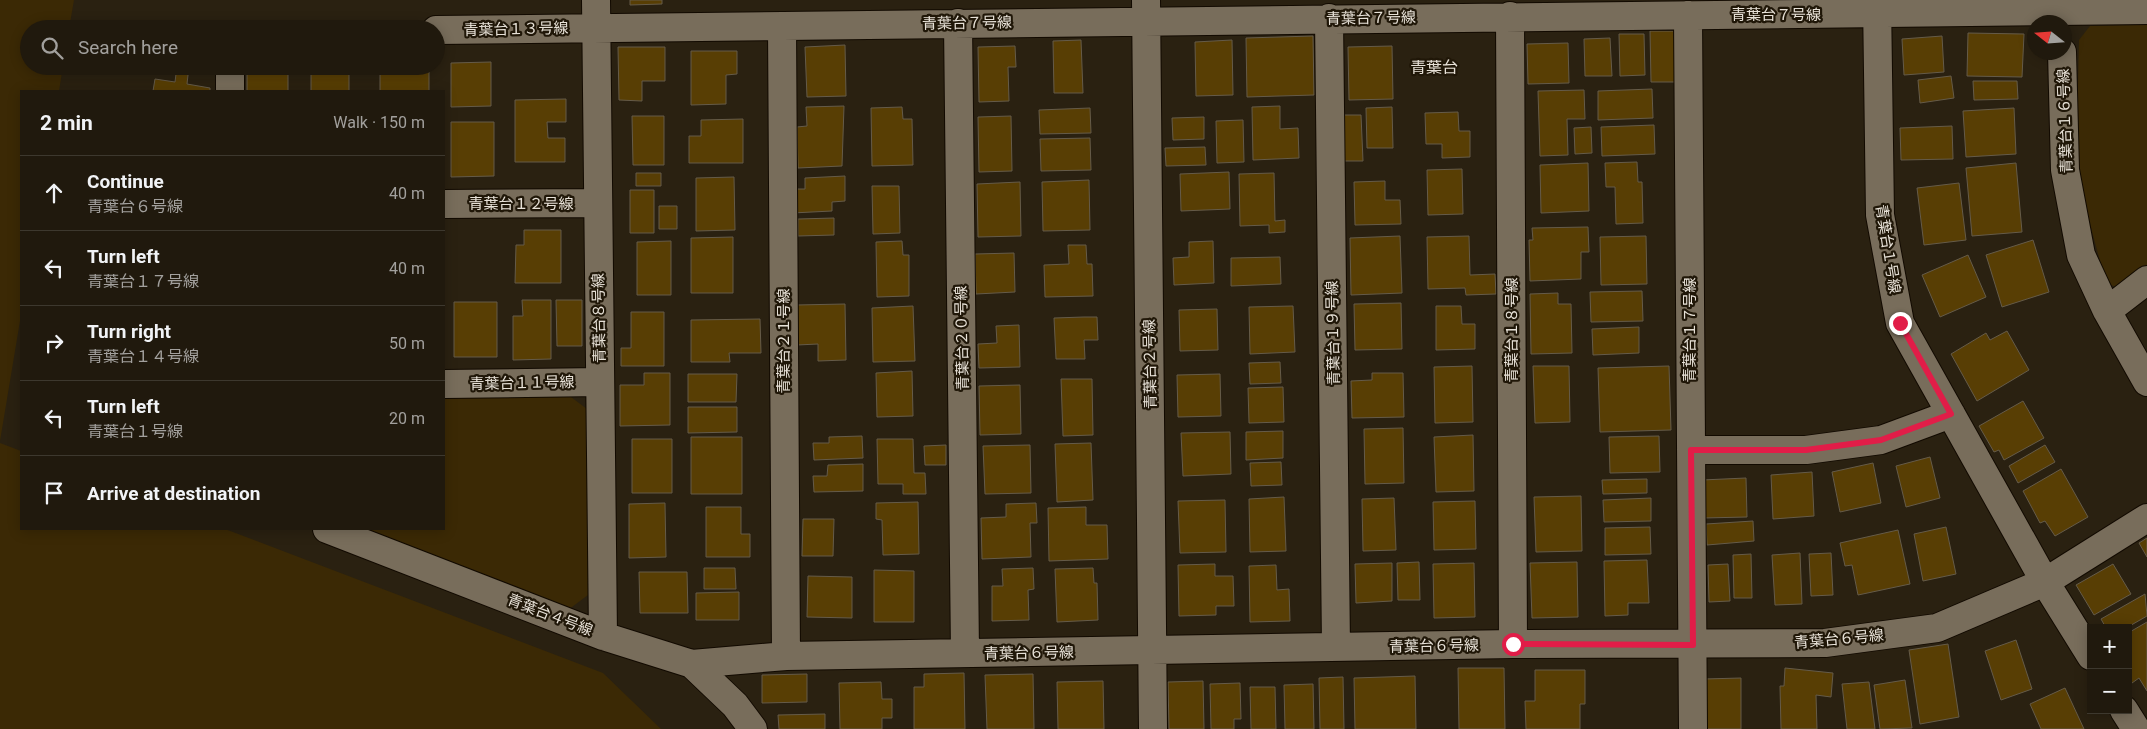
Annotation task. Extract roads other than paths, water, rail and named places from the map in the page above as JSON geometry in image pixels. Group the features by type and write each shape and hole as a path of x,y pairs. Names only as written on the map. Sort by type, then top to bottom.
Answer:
{"street":[{"name":"青葉台８号線","path":"596,0 603,636"},
{"name":"青葉台７号線","path":"596,28 958,23 1146,10 1330,18 1688,15 1878,7 2062,11 2147,10"},
{"name":"青葉台１号線","path":"1878,7 1881,224 1900,323 2045,582 2087,650"},
{"name":"青葉台２号線","path":"1146,10 1153,729"},
{"name":"青葉台１７号線","path":"1688,15 1693,729"},
{"name":"青葉台１８号線","path":"1510,16 1513,644"},
{"name":"青葉台１９号線","path":"1330,18 1336,647"},
{"name":"青葉台２０号線","path":"958,23 965,654"},
{"name":"青葉台２１号線","path":"782,26 786,656"},
{"name":"青葉台１３号線","path":"445,30 596,28"},
{"name":"青葉台１６号線","path":"2062,60 2065,170 2081,255 2107,311 2147,382"},
{"path":"230,75 230,90"},
{"name":"青葉台１２号線","path":"445,204 598,203"},
{"path":"2107,311 2147,280"},
{"name":"青葉台１１号線","path":"445,384 600,382"},
{"path":"1691,450 1806,450 1881,440 1951,414"},
{"name":"青葉台６号線","path":"692,664 786,656 1513,644 1693,645 1825,643 1937,628 2045,582 2147,518"},
{"name":"青葉台４号線","path":"330,530 603,636 692,664 735,705 753,729"},
{"path":"2127,714 2136,729"}],"district":[{"name":"青葉台","path":"1434,67"}]}
